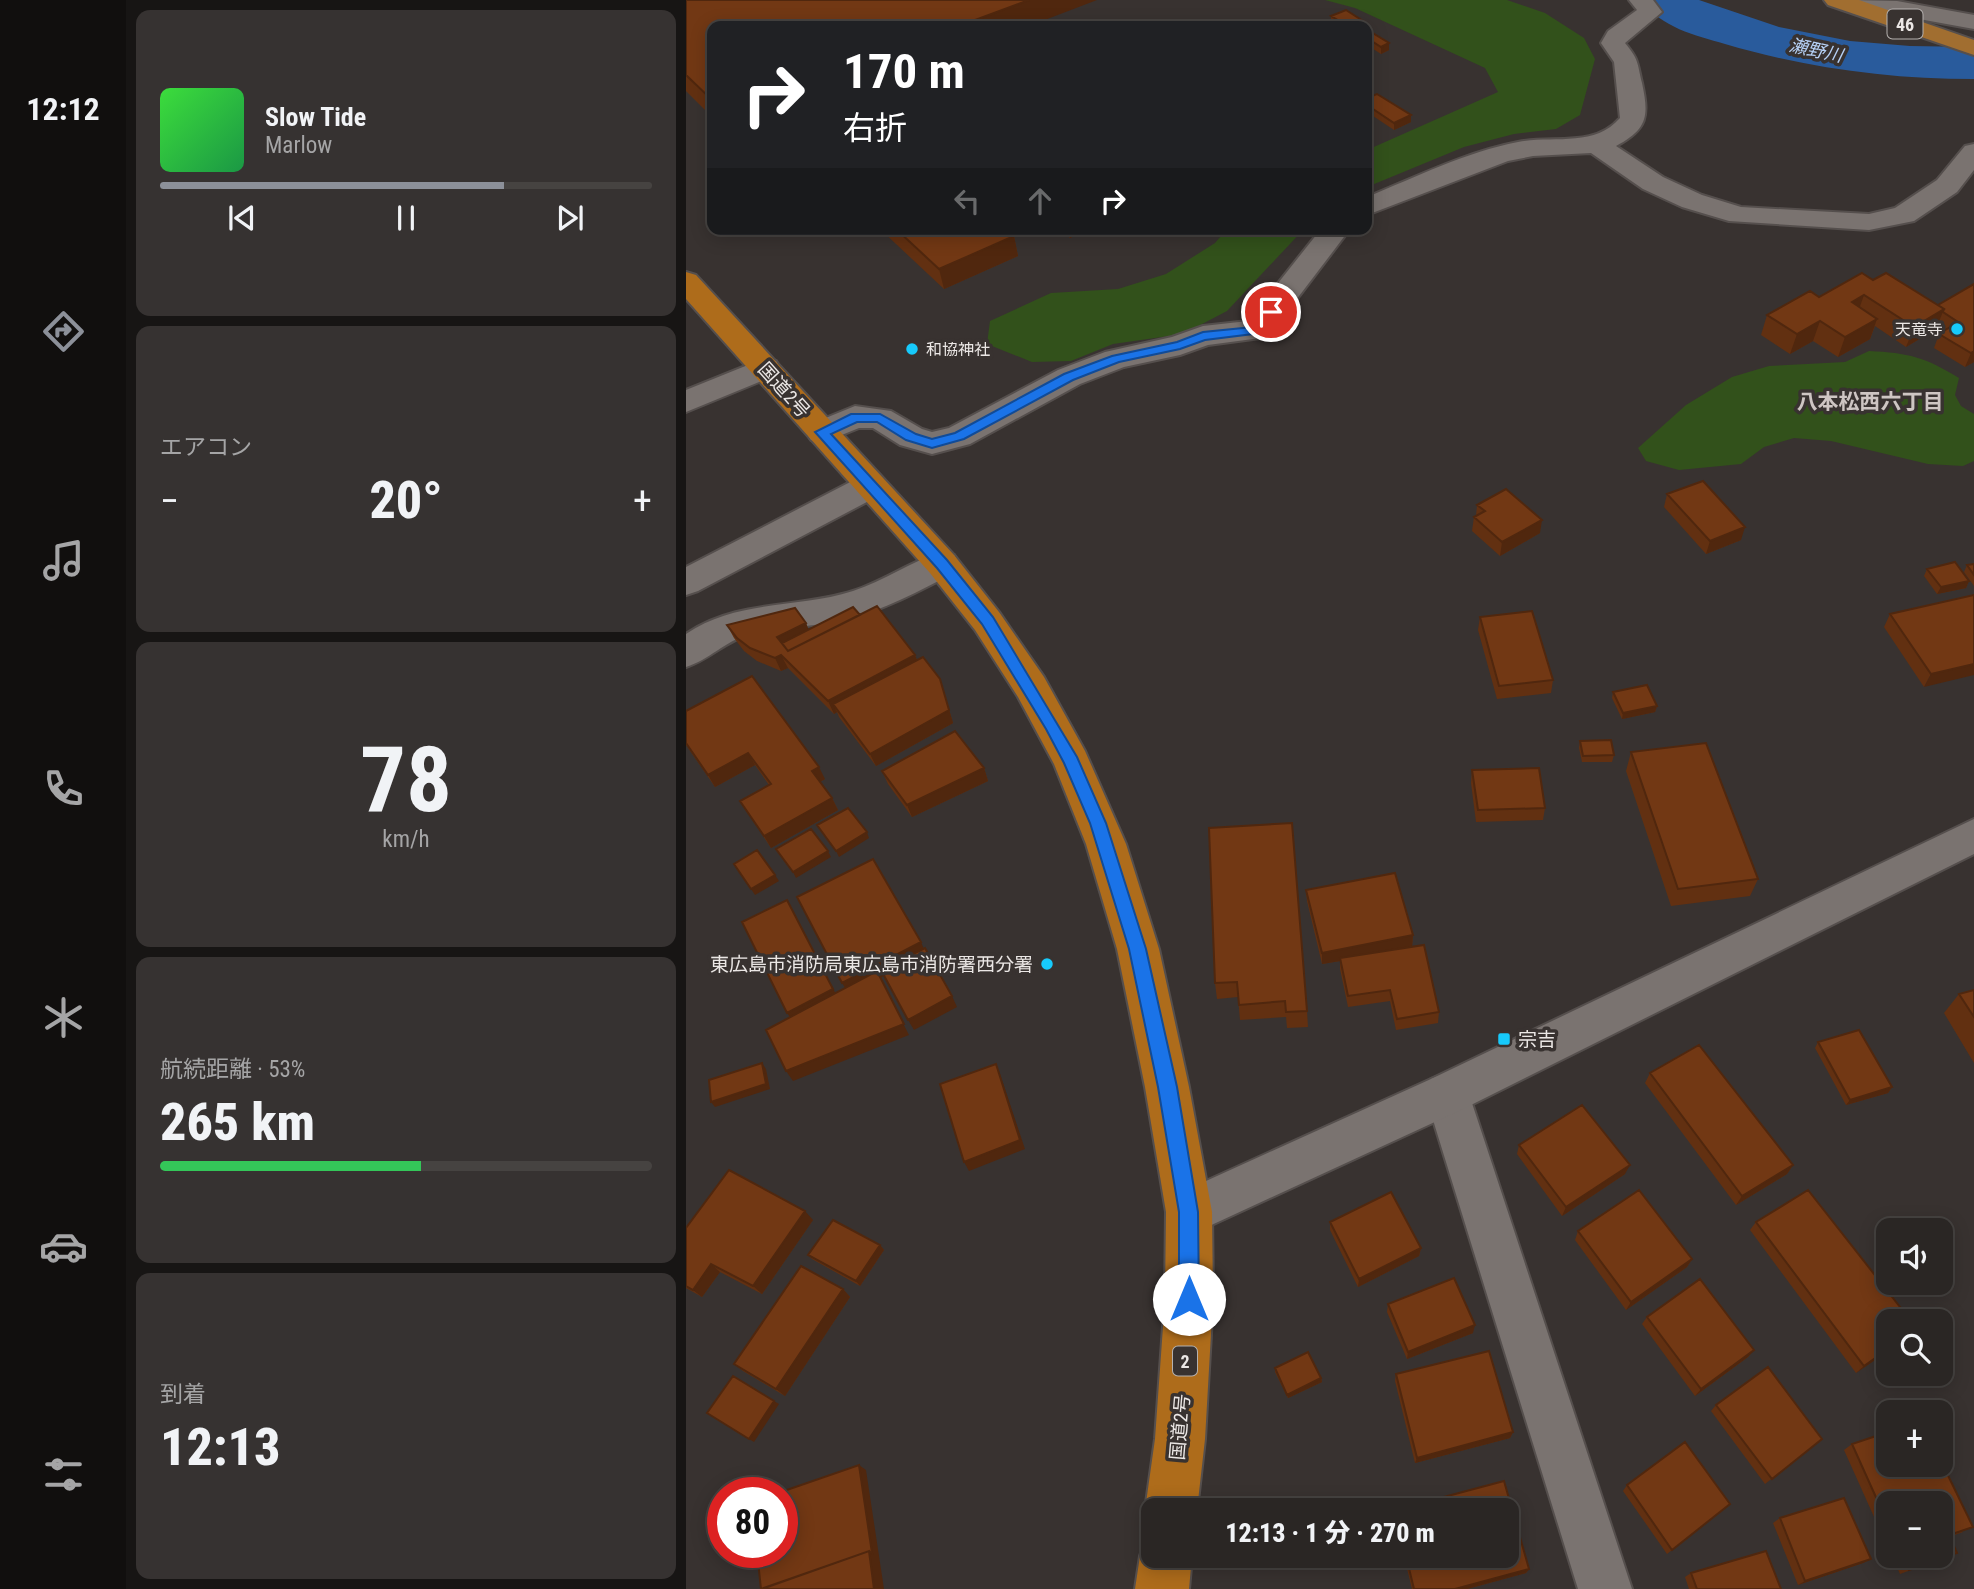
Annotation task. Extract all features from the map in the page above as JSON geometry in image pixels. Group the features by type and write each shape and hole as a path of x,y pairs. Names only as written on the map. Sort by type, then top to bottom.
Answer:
{"highway":[{"name":"国道2号","path":"686,281 942,564 987,621 1031,687 1072,762 1106,844 1138,949 1167,1087 1189,1212 1189,1299 1180,1439 1173,1498"},
{"path":"1162,1589 1165,1568"}],"main road":[{"name":"46","path":"1845,3 1974,48"}],"street":[{"path":"1372,205 1489,158 1521,150 1597,145 1613,138 1632,123 1635,108 1626,76 1627,62 1613,43 1617,36 1650,12 1641,0"},
{"path":"1845,3 1897,8 1974,22"},
{"path":"1597,145 1653,183 1692,201 1739,215 1869,222 1904,215 1947,186 1974,152"},
{"path":"822,432 856,417 880,418 911,437 932,443 959,436 1069,377 1116,359 1180,345 1203,336 1257,330 1331,235"},
{"path":"686,402 765,368"},
{"path":"686,582 870,486"},
{"path":"686,653 711,634 748,620 843,607 881,594 942,564"},
{"path":"1189,1212 1447,1094 1974,835"},
{"path":"1447,1094 1605,1589"}],"green space":[{"path":"1325,0 1507,0 1545,13 1584,38 1595,59 1580,115 1556,129 1514,134 1464,147 1372,185 1372,148 1498,92 1485,68 1355,8"},
{"path":"1222,235 1298,235 1227,311 1183,334 1113,344 1071,361 1032,362 987,344 990,321 1051,293 1118,289 1166,274 1215,243"},
{"path":"1869,351 1916,357 1959,378 1955,395 1961,406 1974,414 1974,461 1963,466 1928,464 1831,441 1794,438 1764,447 1741,464 1679,470 1646,461 1638,448 1686,405 1732,377 1769,366 1845,362"}],"building":[{"path":"686,0 1029,0 972,21 707,21 707,95 686,75"},
{"path":"1346,10 1363,21 1340,21 1331,16"},
{"path":"1372,33 1389,43 1381,47 1372,41"},
{"path":"1377,94 1411,115 1394,123 1372,108 1372,96"},
{"path":"902,235 1014,236 939,269"},
{"path":"1862,273 1873,280 1886,273 1944,309 1914,327 1864,295 1852,302 1877,319 1845,337 1820,321 1797,334 1767,315 1810,291 1819,297"},
{"path":"1974,284 1974,351 1971,353 1939,334 1958,322 1938,305"},
{"path":"1703,481 1745,527 1710,541 1667,494"},
{"path":"1506,489 1542,520 1502,542 1474,517 1485,511 1477,505"},
{"path":"1955,562 1969,581 1941,587 1927,569"},
{"path":"1974,564 1974,575 1967,565"},
{"path":"1974,595 1974,664 1931,674 1890,614"},
{"path":"877,606 915,655 828,701 781,655 775,658 750,648 737,638 727,625 795,608 806,623 777,637 788,651"},
{"path":"853,607 860,615 788,651 782,643"},
{"path":"1532,611 1553,680 1499,686 1480,617"},
{"path":"923,657 940,679 949,710 870,754 833,704"},
{"path":"752,676 819,767 812,771 832,798 764,836 740,801 771,784 748,753 708,775 686,743 686,711"},
{"path":"1647,685 1657,706 1623,713 1613,692"},
{"path":"955,731 984,768 907,805 882,771"},
{"path":"1611,740 1614,755 1583,756 1580,741"},
{"path":"1706,743 1758,879 1678,889 1631,752"},
{"path":"1539,768 1545,808 1478,810 1472,770"},
{"path":"848,808 867,832 836,851 817,825"},
{"path":"1292,823 1307,1011 1286,1012 1285,1001 1239,1005 1237,982 1215,983 1209,828"},
{"path":"811,829 828,851 793,872 776,849"},
{"path":"757,850 775,875 751,889 734,864"},
{"path":"873,859 921,942 842,983 797,897"},
{"path":"1395,873 1413,935 1322,953 1306,890"},
{"path":"787,900 833,989 787,1013 742,922"},
{"path":"1424,945 1439,1012 1397,1019 1390,990 1348,996 1340,958"},
{"path":"925,948 952,996 908,1020 881,970"},
{"path":"877,971 904,1024 786,1071 766,1030"},
{"path":"1974,990 1974,1017 1959,994"},
{"path":"1859,1030 1892,1087 1850,1100 1818,1042"},
{"path":"1699,1045 1793,1165 1742,1196 1650,1073"},
{"path":"762,1063 766,1084 711,1102 709,1080"},
{"path":"996,1064 1020,1140 964,1162 940,1084"},
{"path":"1582,1105 1630,1165 1566,1207 1519,1145"},
{"path":"729,1170 805,1211 753,1286 711,1264 693,1290 686,1286 686,1228"},
{"path":"1639,1190 1692,1259 1631,1302 1578,1231"},
{"path":"1808,1190 1876,1276 1876,1295 1891,1295 1902,1309 1876,1309 1876,1358 1864,1366 1756,1222"},
{"path":"1391,1192 1421,1248 1359,1279 1330,1222"},
{"path":"833,1220 880,1245 856,1281 808,1255"},
{"path":"801,1266 843,1289 776,1389 734,1364"},
{"path":"1454,1278 1475,1325 1408,1352 1388,1304"},
{"path":"1700,1279 1754,1350 1701,1389 1647,1317"},
{"path":"1489,1351 1513,1432 1417,1458 1396,1374"},
{"path":"1308,1352 1321,1378 1287,1395 1275,1368"},
{"path":"1768,1367 1822,1439 1772,1479 1716,1405"},
{"path":"733,1376 774,1401 749,1439 707,1413"},
{"path":"1876,1436 1876,1477 1949,1477 1973,1527 1953,1534 1953,1491 1876,1491 1876,1497 1852,1444"},
{"path":"1685,1442 1730,1504 1672,1550 1627,1485"},
{"path":"859,1465 872,1553 869,1551 761,1589 759,1568 798,1568 798,1486"},
{"path":"1504,1481 1509,1498 1440,1498"},
{"path":"1844,1498 1871,1559 1805,1581 1780,1518"},
{"path":"1519,1534 1529,1569 1455,1589 1414,1589 1409,1568 1519,1568"},
{"path":"869,1551 874,1589 762,1589"},
{"path":"1766,1551 1781,1589 1697,1589 1691,1573"}],"waterway":[{"name":"瀬野川","path":"1667,0 1673,6 1705,21 1821,52 1880,60 1974,63"}],"place":[{"name":"天竜寺","path":"1957,329"},
{"name":"和協神社","path":"912,349"},
{"name":"東広島市消防局東広島市消防署西分署","path":"1047,964"},
{"name":"宗吉","path":"1504,1039"}],"district":[{"name":"八本松西六丁目","path":"1870,402"}],"route":[{"path":"1189,1299 1189,1212 1167,1087 1138,949 1098,823 1072,762 1031,687 987,621 942,564 822,432 856,417 880,418 911,437 932,443 946,440 959,436 1069,377 1116,359 1180,345 1203,336 1257,330 1271,312"}]}
